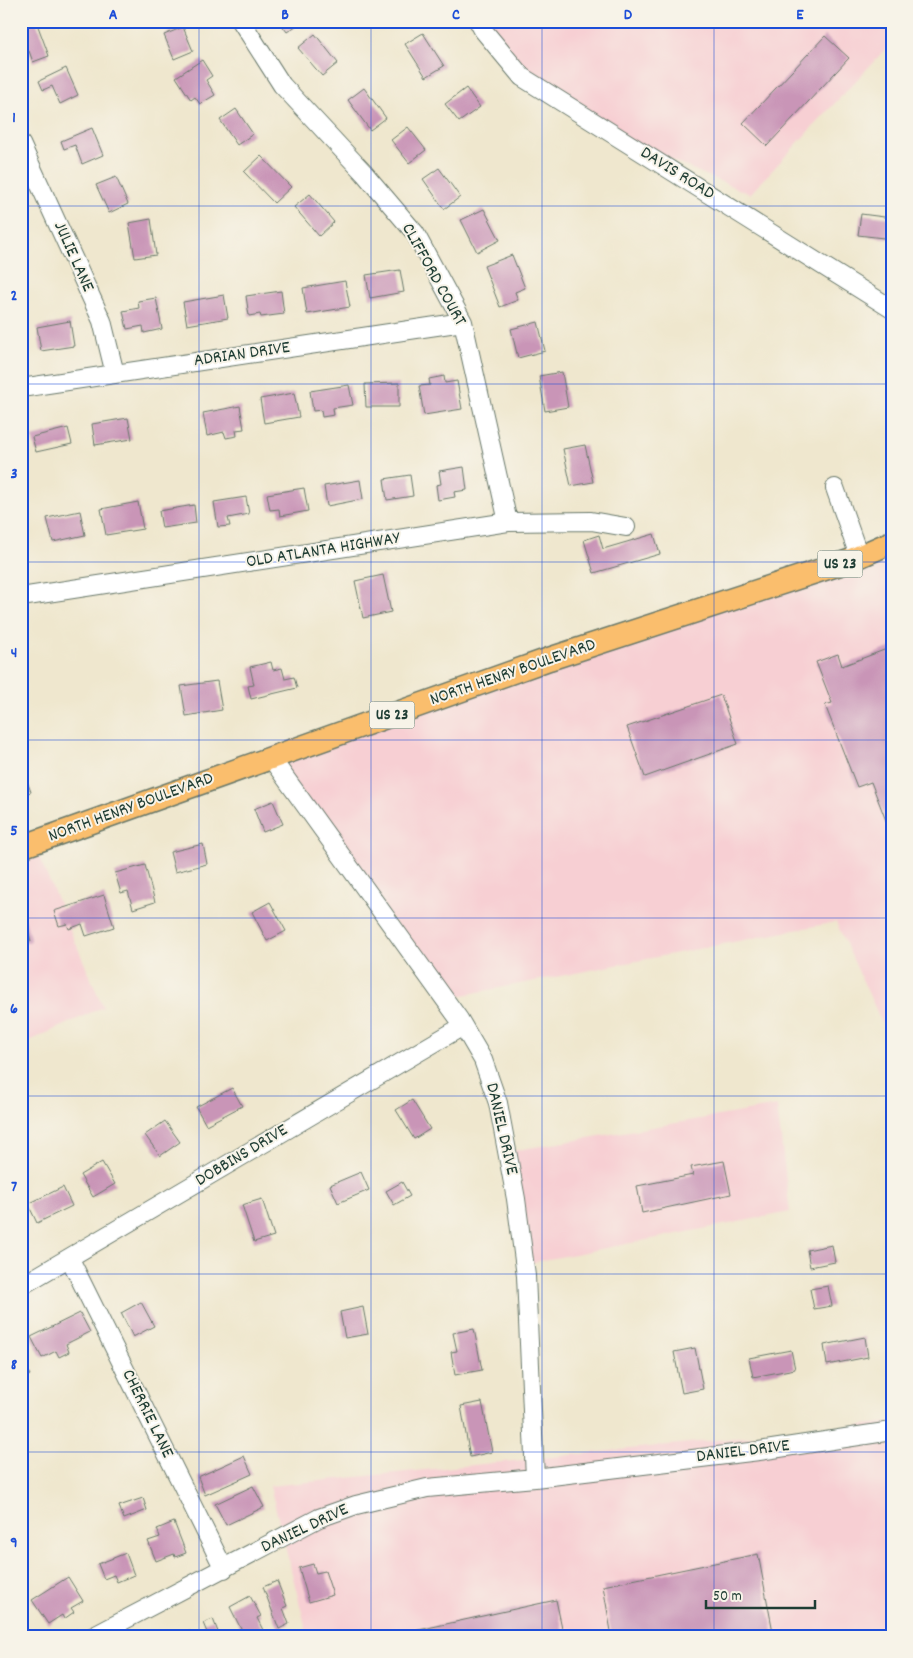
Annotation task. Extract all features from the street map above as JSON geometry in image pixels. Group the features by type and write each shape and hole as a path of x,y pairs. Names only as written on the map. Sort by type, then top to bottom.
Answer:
{"main road":[{"name":"NORTH HENRY BOULEVARD","path":"21,848 549,659 859,556 892,542"}],"street":[{"name":"CLIFFORD COURT","path":"241,21 282,85 364,173 415,233 463,322 508,522"},
{"name":"DAVIS ROAD","path":"478,21 483,30 522,77 892,309"},
{"name":"JULIE LANE","path":"21,144 102,321 115,374"},
{"name":"ADRIAN DRIVE","path":"21,388 463,322"},
{"path":"835,488 859,556"},
{"name":"OLD ATLANTA HIGHWAY","path":"21,597 508,522 591,521 626,527"},
{"name":"DANIEL DRIVE","path":"271,758 463,1026 483,1060 498,1102 516,1199 526,1276 535,1478"},
{"name":"DOBBINS DRIVE","path":"21,1286 463,1026"},
{"name":"CHERRIE LANE","path":"70,1258 224,1569"},
{"name":"DANIEL DRIVE","path":"92,1637 319,1518 356,1505 427,1488 535,1478 758,1451 892,1431"}],"shaded area":[{"path":"480,21 892,21 892,42 750,194 594,127 497,48"},
{"path":"892,543 892,1045 836,922 448,998 270,748"},
{"path":"31,838 103,1007 21,1045 21,842"},
{"path":"777,1106 790,1212 524,1264 511,1151"},
{"path":"892,1422 892,1637 308,1637 270,1486"}],"building":[{"path":"36,21 49,56 33,62 29,51 24,52 21,43 21,23"},
{"path":"279,21 303,21 287,32"},
{"path":"183,27 193,51 174,59 164,35"},
{"path":"423,33 444,66 426,77 405,44"},
{"path":"315,34 338,63 322,76 298,48"},
{"path":"825,36 849,58 767,146 743,123"},
{"path":"202,60 212,76 206,80 215,95 200,104 195,97 191,100 176,77"},
{"path":"66,68 78,95 60,104 52,86 43,90 39,81"},
{"path":"364,88 386,118 370,130 348,100"},
{"path":"466,88 480,107 459,122 445,104"},
{"path":"236,109 253,134 237,145 220,120"},
{"path":"408,127 426,150 409,163 391,140"},
{"path":"92,128 103,155 82,164 75,145 64,149 61,141"},
{"path":"261,156 291,187 274,203 244,172"},
{"path":"439,168 460,197 444,209 423,179"},
{"path":"116,177 128,204 109,213 96,185"},
{"path":"310,194 334,222 319,236 294,207"},
{"path":"484,209 500,240 477,252 461,220"},
{"path":"861,214 892,218 892,239 858,235"},
{"path":"151,219 156,255 135,258 129,223"},
{"path":"512,255 525,288 515,292 518,300 500,307 484,266"},
{"path":"400,270 404,292 370,298 366,275"},
{"path":"345,281 350,307 307,314 303,288"},
{"path":"281,291 284,314 261,317 260,314 249,316 246,296"},
{"path":"224,295 228,318 187,325 183,302"},
{"path":"156,298 162,329 144,333 143,326 127,329 123,311 139,308 138,301"},
{"path":"70,321 74,346 41,351 37,327"},
{"path":"538,322 545,351 518,358 511,329"},
{"path":"562,372 568,407 545,411 539,376"},
{"path":"444,376 445,383 457,381 462,409 424,415 419,386 430,385 429,379"},
{"path":"399,383 399,407 366,407 365,384"},
{"path":"349,385 353,405 333,408 334,415 322,417 321,410 313,411 310,391"},
{"path":"294,393 299,417 264,423 260,399"},
{"path":"240,406 244,429 236,430 237,436 226,438 224,432 207,436 203,413"},
{"path":"128,418 132,439 95,445 92,424"},
{"path":"68,428 72,444 36,452 32,437"},
{"path":"585,445 593,482 571,486 563,449"},
{"path":"464,467 467,490 454,492 455,497 438,500 436,485 441,484 439,471"},
{"path":"410,475 413,496 387,500 384,479"},
{"path":"360,480 363,499 327,506 324,486"},
{"path":"304,488 308,511 280,516 279,509 270,510 267,494"},
{"path":"246,497 249,514 228,518 230,526 218,527 214,502"},
{"path":"138,502 143,529 106,535 101,509"},
{"path":"194,505 196,523 162,528 159,511"},
{"path":"80,511 85,535 53,542 47,518"},
{"path":"654,534 660,554 594,573 584,540 599,535 603,549"},
{"path":"383,575 391,612 363,618 355,581"},
{"path":"892,647 892,836 871,782 857,787 825,705 832,703 816,662 838,654 842,666"},
{"path":"271,662 273,670 282,668 285,679 294,677 297,688 251,699 248,686 254,685 250,667"},
{"path":"217,681 222,710 186,716 181,686"},
{"path":"721,695 738,744 645,777 627,727"},
{"path":"23,771 31,792 21,795 21,772"},
{"path":"273,801 283,824 263,832 254,809"},
{"path":"203,844 207,864 175,872 170,852"},
{"path":"145,865 155,902 133,909 128,891 121,893 115,873"},
{"path":"104,895 114,927 86,936 82,924 69,929 67,924 59,926 54,911"},
{"path":"270,902 286,931 267,941 252,912"},
{"path":"21,905 31,941 21,944"},
{"path":"232,1088 242,1106 206,1125 196,1107"},
{"path":"412,1100 430,1129 414,1139 396,1110"},
{"path":"165,1121 180,1142 160,1156 145,1135"},
{"path":"724,1161 731,1194 642,1213 637,1186 693,1175 691,1167"},
{"path":"102,1162 115,1184 93,1197 80,1175"},
{"path":"361,1172 369,1190 338,1203 330,1185"},
{"path":"402,1182 410,1196 394,1205 386,1191"},
{"path":"63,1187 72,1206 37,1223 28,1204"},
{"path":"262,1199 274,1236 254,1242 242,1205"},
{"path":"832,1245 835,1262 810,1267 807,1250"},
{"path":"828,1286 832,1306 814,1309 810,1289"},
{"path":"141,1302 154,1326 133,1337 121,1313"},
{"path":"363,1307 368,1334 345,1338 340,1312"},
{"path":"80,1313 90,1332 66,1344 69,1352 59,1357 56,1351 42,1358 31,1337"},
{"path":"474,1329 482,1370 455,1375 451,1352 457,1351 453,1333"},
{"path":"865,1337 868,1357 827,1365 824,1345"},
{"path":"695,1348 703,1389 682,1393 674,1352"},
{"path":"791,1350 795,1369 753,1377 749,1358"},
{"path":"21,1358 30,1375 21,1379"},
{"path":"482,1402 492,1452 470,1457 461,1406"},
{"path":"244,1456 252,1474 205,1495 198,1477"},
{"path":"253,1486 264,1507 226,1525 215,1504"},
{"path":"143,1498 147,1510 124,1519 119,1506"},
{"path":"174,1522 186,1553 175,1557 174,1554 156,1561 148,1541 160,1537 157,1529"},
{"path":"126,1553 134,1575 117,1582 114,1575 104,1579 98,1564"},
{"path":"758,1554 774,1637 612,1637 603,1586"},
{"path":"313,1564 316,1573 325,1571 333,1595 309,1602 299,1568"},
{"path":"68,1577 83,1601 71,1608 74,1612 64,1619 62,1615 48,1624 32,1600"},
{"path":"277,1581 287,1606 283,1608 289,1624 279,1629 263,1587"},
{"path":"250,1596 261,1616 257,1618 264,1632 255,1637 245,1637 230,1607"},
{"path":"556,1600 564,1637 391,1637 391,1636"},
{"path":"213,1619 220,1637 209,1637 203,1623"},
{"path":"190,1631 192,1637 176,1637"}]}
